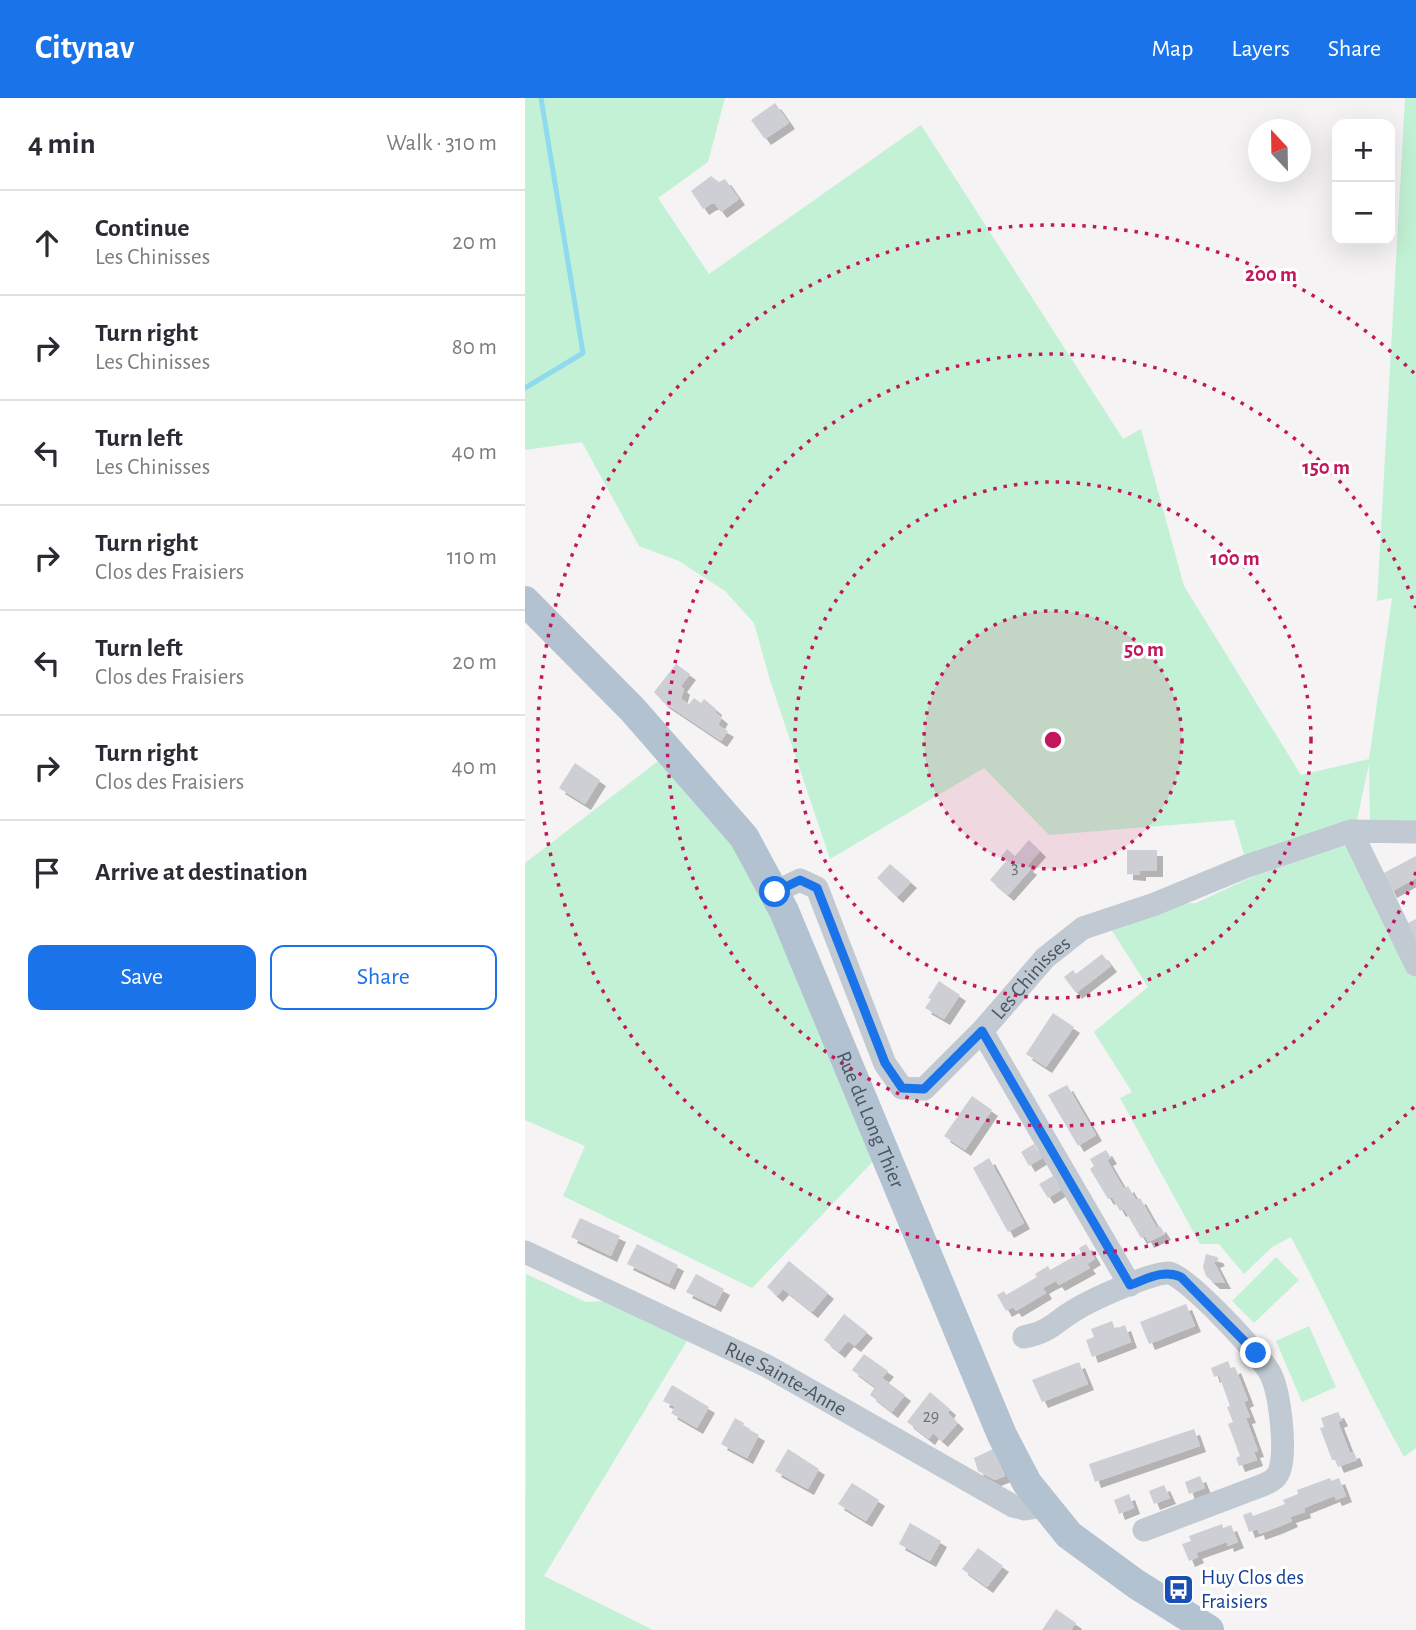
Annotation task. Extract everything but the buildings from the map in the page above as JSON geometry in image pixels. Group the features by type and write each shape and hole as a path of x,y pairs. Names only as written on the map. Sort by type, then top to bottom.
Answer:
{"main road":[{"name":"Rue du Long Thier","path":"525,601 633,710 744,837 775,892 1002,1435 1027,1483 1069,1535 1136,1584 1209,1630"}],"street":[{"name":"Les Chinisses","path":"775,892 800,880 817,888 885,1063 902,1088 924,1089 982,1031 1045,958 1083,928 1155,904 1247,866 1351,831 1416,832"},
{"path":"1351,831 1416,965"},
{"path":"982,1031 1130,1285"},
{"name":"Rue Sainte-Anne","path":"525,1252 767,1366 1013,1506 1025,1509 1044,1506"},
{"path":"1024,1337 1046,1331 1074,1310 1130,1285 1161,1273 1172,1273 1189,1285 1263,1362 1274,1382 1280,1416 1281,1463 1276,1477 1263,1485 1143,1530"}],"green space":[{"path":"525,98 725,98 708,162 658,198 709,274 921,125 1123,439 1141,429 1184,586 1301,775 1369,759 1392,598 1377,601 1405,98 1416,98 1416,826 1370,825 1369,764 1356,824 1247,865 1234,820 1049,835 984,768 830,859 770,680 754,623 725,591 679,561 639,546 582,442 525,450"},
{"path":"670,752 744,837 884,1150 752,1288 563,1196 585,1146 525,1120 525,863"},
{"path":"1351,831 1416,965 1416,1448 1404,1457 1291,1237 1272,1247 1244,1274 1219,1244 1200,1244 1120,1098 1132,1092 1094,1032 1148,987 1109,926 1172,904 1196,903"},
{"path":"1276,1257 1299,1280 1254,1323 1232,1301"},
{"path":"526,1274 586,1302 627,1300 693,1331 544,1576 653,1630 525,1630"},
{"path":"1309,1326 1336,1387 1302,1402 1276,1341"}],"waterway":[{"path":"525,388 583,353 541,98"}],"place":[{"name":"Huy Clos des Fraisiers","path":"1178,1589"}],"route":[{"path":"775,892 800,880 817,888 885,1063 902,1088 924,1089 982,1031 1130,1285 1161,1273 1172,1273 1181,1277 1256,1353"}]}
